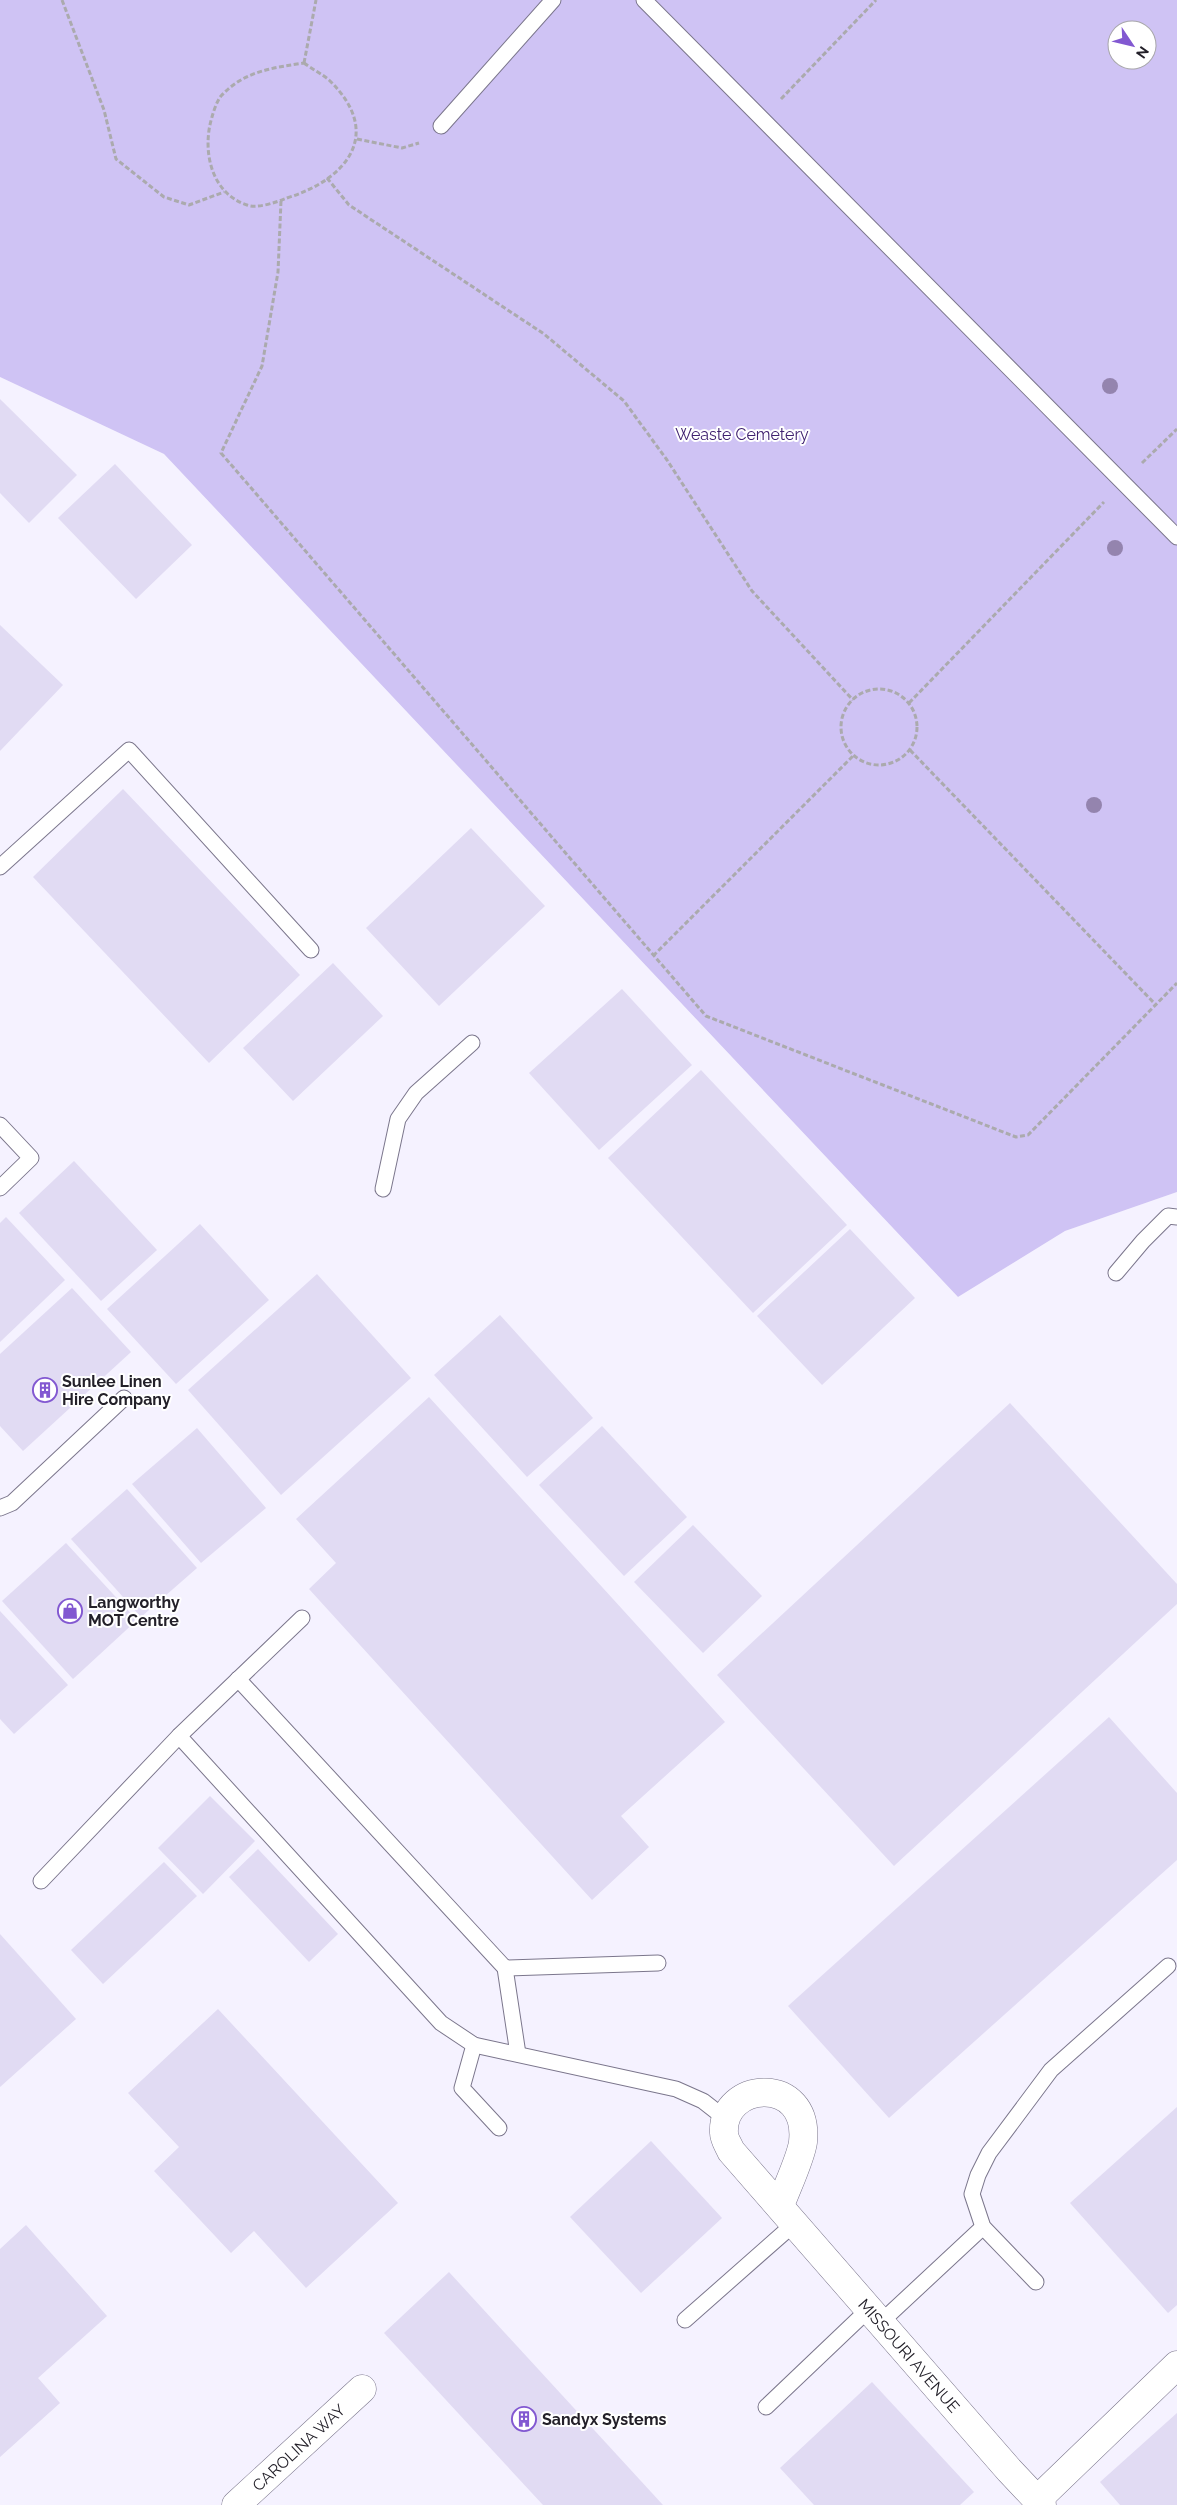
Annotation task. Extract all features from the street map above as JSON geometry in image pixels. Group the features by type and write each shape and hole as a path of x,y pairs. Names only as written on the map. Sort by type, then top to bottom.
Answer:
{"street":[{"path":"726,2119 736,2104 750,2094 767,2091 781,2095 796,2106 803,2122 803,2143 787,2215"},
{"name":"MISSOURI AVENUE","path":"726,2119 724,2135 731,2151 1039,2502"},
{"path":"1039,2502 1177,2365"},
{"name":"CAROLINA WAY","path":"236,2505 362,2389"}],"lane":[{"path":"441,126 553,0"},
{"path":"644,0 1177,537"},
{"path":"0,868 129,750 311,950"},
{"path":"383,1190 398,1119 416,1093 472,1043"},
{"path":"0,1125 31,1158 0,1188"},
{"path":"1116,1273 1158,1225 1168,1216 1177,1217"},
{"path":"0,1508 12,1503 124,1398"},
{"path":"41,1881 179,1736 302,1618"},
{"path":"238,1679 505,1968 518,2054"},
{"path":"179,1736 441,2023 474,2045 676,2089 703,2100 726,2119"},
{"path":"505,1968 658,1963"},
{"path":"1036,2282 983,2227 972,2194 989,2153 1051,2070 1168,1966"},
{"path":"474,2045 462,2088 499,2128"},
{"path":"685,2320 787,2215"},
{"path":"766,2406 983,2227"}],"path":[{"path":"62,0 104,110 116,159 164,197 172,200 189,205 224,192"},
{"path":"304,64 316,0"},
{"path":"761,119 876,0"},
{"path":"304,64 328,80 347,102 356,123 357,140 347,162 304,193 249,206 237,202 224,192 210,166 207,150 208,130 221,96 246,76 264,68 304,64"},
{"path":"357,140 402,148 420,142 441,126"},
{"path":"327,178 349,205 544,334 624,401 667,460 752,591 853,700"},
{"path":"280,200 278,272 262,366 221,453 706,1016 1016,1137 1028,1135 1177,983"},
{"path":"909,703 1177,428"},
{"path":"881,689 900,694 916,714 918,726 916,739 910,750 895,762 877,766 864,763 854,756 844,740 841,722 845,710 853,700 863,692 881,689"},
{"path":"910,750 1156,1005"},
{"path":"653,956 854,756"}],"shaded area":[{"path":"0,377 164,454 958,1297 1065,1231 1177,1192 1177,2505 0,2505"}],"green space":[{"name":"Weaste Cemetery","path":"0,0 1177,0 1177,1192 1065,1231 958,1297 164,454 0,377"}],"building":[{"path":"0,399 77,475 29,523 0,493"},
{"path":"115,464 192,545 136,599 58,518"},
{"path":"0,625 63,685 0,751"},
{"path":"123,789 300,975 209,1063 33,877"},
{"path":"471,828 545,906 439,1006 366,928"},
{"path":"333,963 383,1016 293,1101 243,1048"},
{"path":"622,989 692,1065 599,1150 529,1073"},
{"path":"701,1070 847,1225 753,1313 608,1158"},
{"path":"74,1161 157,1250 101,1301 19,1213"},
{"path":"6,1217 65,1280 0,1342 0,1223"},
{"path":"200,1224 269,1300 176,1384 107,1309"},
{"path":"850,1229 915,1298 822,1385 757,1316"},
{"path":"317,1274 411,1378 281,1495 188,1390"},
{"name":"Sunlee Linen Hire Company","path":"72,1288 131,1352 23,1451 0,1426 0,1354"},
{"path":"500,1315 593,1418 527,1477 434,1375"},
{"path":"429,1397 725,1722 621,1816 649,1847 592,1900 309,1589 336,1563 296,1519"},
{"path":"1010,1403 1177,1584 1177,1604 894,1866 717,1675"},
{"path":"602,1426 687,1517 624,1576 539,1485"},
{"path":"197,1428 266,1508 201,1563 132,1484"},
{"path":"127,1489 197,1568 141,1617 71,1539"},
{"path":"693,1525 762,1596 703,1653 634,1582"},
{"name":"Langworthy MOT Centre","path":"66,1543 137,1620 73,1679 2,1601"},
{"path":"0,1611 68,1685 14,1734 0,1719"},
{"path":"1109,1717 1177,1793 1177,1860 889,2118 788,2006"},
{"path":"210,1796 255,1841 203,1894 158,1848"},
{"path":"258,1849 338,1934 309,1962 229,1877"},
{"path":"164,1862 197,1896 103,1984 71,1950"},
{"path":"0,1934 76,2019 0,2087"},
{"path":"218,2009 398,2203 306,2288 254,2231 231,2253 154,2171 179,2147 128,2093"},
{"path":"1177,2107 1177,2305 1168,2313 1070,2203"},
{"path":"651,2141 722,2218 641,2293 570,2217"},
{"path":"26,2225 107,2316 38,2378 60,2403 0,2457 0,2249"},
{"name":"Sandyx Systems","path":"449,2272 663,2505 543,2505 384,2333"},
{"path":"872,2382 974,2492 960,2505 814,2505 780,2468"},
{"path":"1177,2413 1177,2505 1120,2505 1100,2482"}],"place":[{"name":"Sunlee Linen Hire Company","path":"45,1390"},
{"name":"Langworthy MOT Centre","path":"70,1611"},
{"name":"Sandyx Systems","path":"524,2419"}]}
